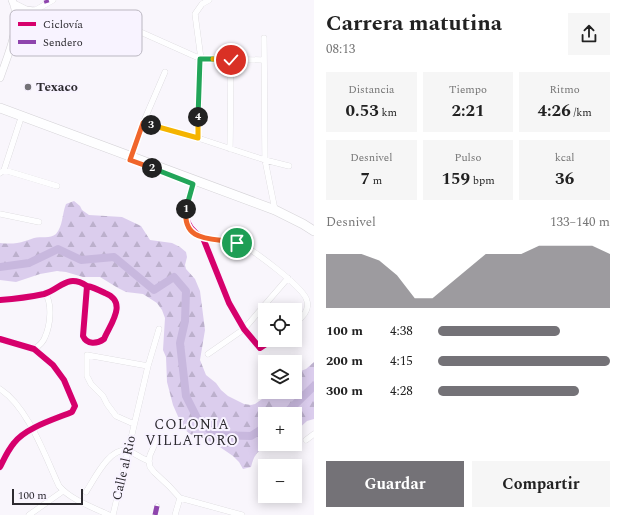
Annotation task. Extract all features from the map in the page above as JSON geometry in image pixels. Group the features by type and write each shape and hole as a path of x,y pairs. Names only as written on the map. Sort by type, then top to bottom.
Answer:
{"main road":[{"path":"0,108 274,210 314,231"},
{"path":"0,114 131,158 295,224 314,237"}],"street":[{"path":"35,10 46,2 53,0"},
{"path":"198,138 200,59 195,14 202,4 208,0"},
{"path":"13,2 26,10"},
{"path":"142,33 200,59 263,60"},
{"path":"264,38 265,160 274,210"},
{"path":"0,76 10,45"},
{"path":"230,149 231,60"},
{"path":"131,158 143,123 165,72"},
{"path":"20,121 2,172 56,186"},
{"path":"143,123 289,166"},
{"path":"193,184 187,205 186,220 192,230 203,238 233,242 244,246 288,278 308,300 307,309 302,318"},
{"path":"0,214 39,222"},
{"path":"203,238 229,303 244,329 258,346"},
{"path":"208,354 244,329 288,278"},
{"path":"0,300 45,293 65,282 72,281 92,287 112,296 117,303 116,312 104,339 96,342 88,342 84,340 83,336 87,286"},
{"path":"34,349 41,344 45,337 49,323 49,302 45,293"},
{"name":"Calle al Rio","path":"113,515 148,366 159,329"},
{"path":"0,339 34,349 53,365 64,380 75,406 72,412 32,429 14,443 0,467"},
{"path":"134,424 116,416 103,396 90,384 87,376 87,355 148,366"},
{"path":"0,389 15,401 24,413 59,486 63,491 82,503 109,515"},
{"path":"306,440 314,434"},
{"path":"158,437 149,461 154,472 180,498 242,515"},
{"path":"86,492 103,465 110,457 121,451 128,451 149,461"},
{"path":"29,515 63,491"},
{"path":"176,515 180,498"},
{"path":"155,515 157,506"}],"green space":[{"path":"74,201 89,215 122,217 141,226 150,240 172,243 186,252 186,269 195,279 200,291 205,330 200,360 206,375 228,396 244,404 251,405 262,399 302,399 302,370 314,362 314,419 307,421 302,426 302,407 258,407 259,451 254,458 251,467 243,469 233,456 214,443 190,434 184,429 173,405 167,382 166,357 163,350 165,318 157,303 143,294 126,292 100,277 83,277 66,272 57,271 40,274 16,282 0,280 0,243 9,244 34,238 54,236 60,227 66,204"}],"waterway":[{"path":"0,267 29,263 58,249 81,260 114,257 154,290 174,277 186,291 185,321 180,343 186,396 197,418 215,435 251,436 258,432"},
{"path":"292,407 314,386"}],"marked path":[{"path":"155,515 157,506"}],"cycle path":[{"path":"193,184 186,207 187,221 195,233 203,238 229,303 244,329 258,346"},
{"path":"0,300 44,294 64,283 74,281 80,282 87,286 83,336 87,341 95,343 104,339 116,313 117,307 116,302 112,297 87,286"},
{"path":"0,339 34,349 53,365 64,380 75,406 72,412 41,424 25,433 14,443 0,467"}],"place":[{"name":"Texaco","path":"28,87"}],"district":[{"name":"COLONIA VILLATORO","path":"192,432"}],"route":[{"path":"231,60 200,59 198,138 143,123 130,160 193,184 186,213 186,220 190,228 194,233 203,238 237,243"}]}
